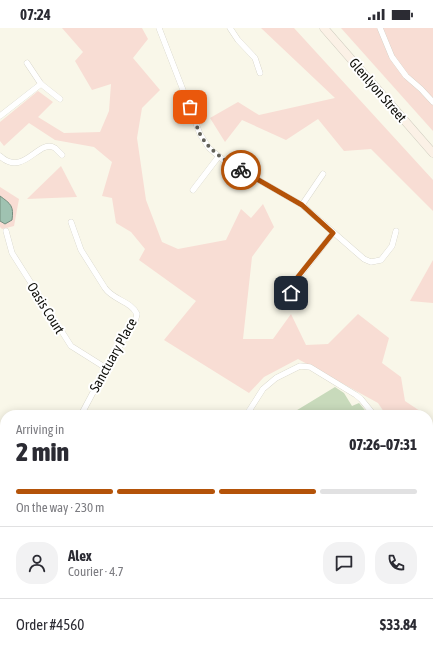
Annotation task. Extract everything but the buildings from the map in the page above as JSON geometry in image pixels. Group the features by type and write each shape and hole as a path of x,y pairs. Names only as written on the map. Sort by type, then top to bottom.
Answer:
{"main road":[{"name":"Glenlyon Street","path":"324,28 433,153"}],"street":[{"path":"159,28 200,134 209,148 219,156 302,205 364,260 371,262 381,260 392,246 396,231"},
{"path":"230,28 238,40 255,58 260,73"},
{"path":"380,28 392,57 406,76 421,88 433,102"},
{"path":"27,63 41,84 60,99"},
{"path":"0,116 41,84"},
{"path":"0,156 8,161 19,162 49,146 55,148 62,154"},
{"path":"194,190 219,156"},
{"path":"302,205 323,174"},
{"name":"Sanctuary Place","path":"71,222 81,250 105,288 109,293 131,306 137,314 135,322 106,368 84,410"},
{"name":"Oasis Court","path":"6,231 12,253 70,346 106,368"},
{"path":"291,293 297,278 333,233"},
{"path":"250,410 263,389 276,378 300,366 310,367 356,394 369,410"}],"shaded area":[{"path":"62,28 142,28 148,39 133,58 160,90 142,108 137,138 146,200 162,242 178,249 226,240 241,209 251,218 263,204 274,227 252,257 243,339 273,339 291,314 306,345 328,344 358,314 389,338 382,363 401,377 405,401 418,410 383,410 378,403 298,359 264,377 249,393 164,340 196,301 139,260 145,249 131,232 116,223 112,198 102,196 112,162 94,147 55,140 29,123 4,146 0,141 0,122 38,91 53,102 38,117 64,133 100,132 109,111 111,84 92,90 75,61 83,52"},
{"path":"261,28 294,28 433,180 433,211 371,149 344,151 318,119 286,140 242,120 225,142 210,118 238,102 259,115 335,98"},
{"path":"341,28 433,28 433,131"},
{"path":"61,166 77,197 27,199"},
{"path":"0,187 19,199 14,226 2,229 0,227"},
{"path":"0,196 9,203 13,211 12,220 5,224 0,221"},
{"path":"433,260 433,303 410,301"}],"way so far":[{"path":"190,107 200,134 209,148 222,159 241,170"}],"route":[{"path":"241,170 302,205 333,233 297,278 291,293"}]}
